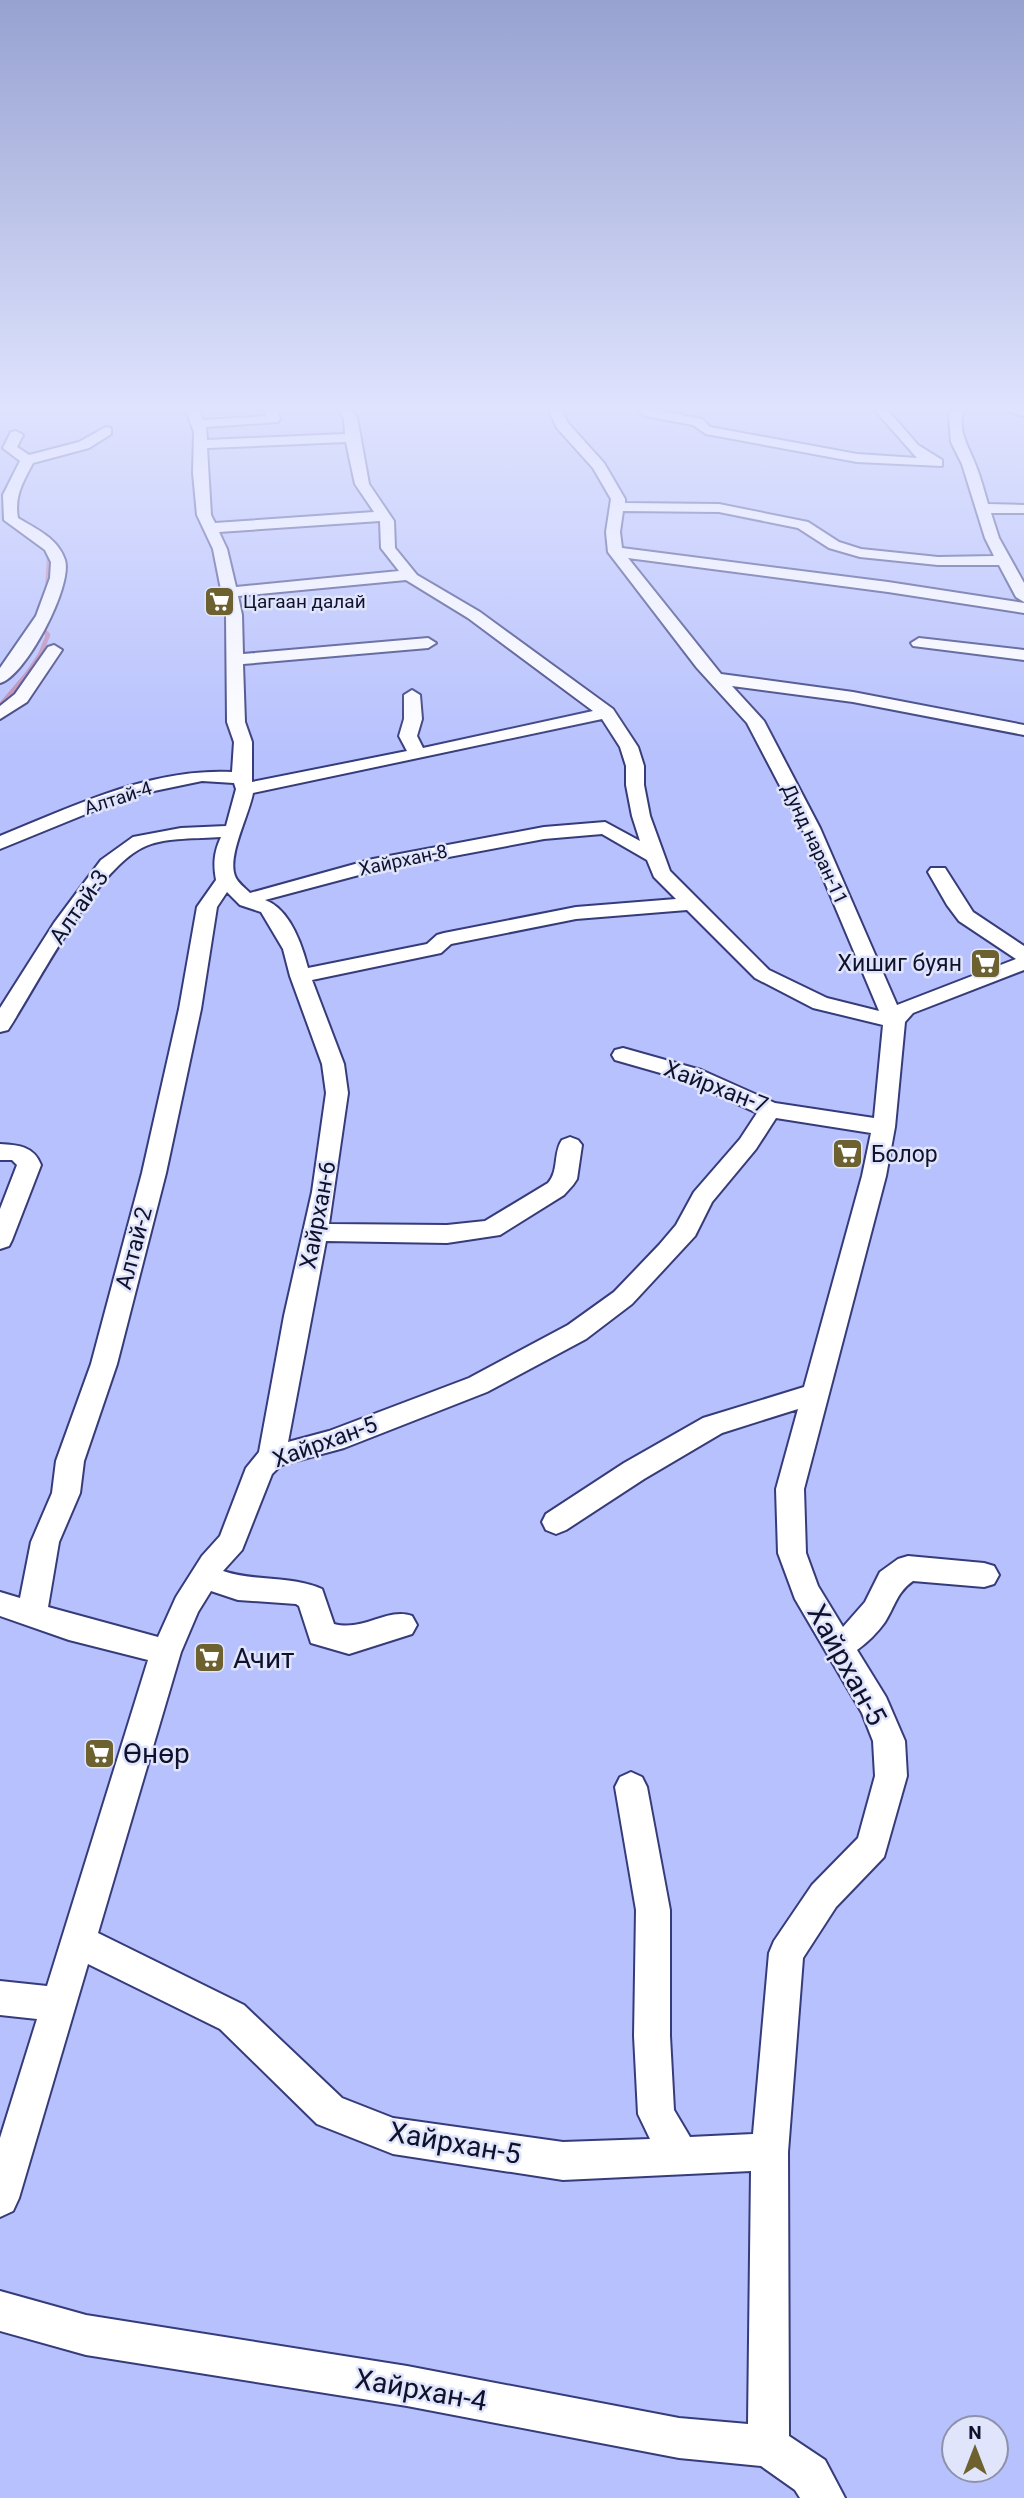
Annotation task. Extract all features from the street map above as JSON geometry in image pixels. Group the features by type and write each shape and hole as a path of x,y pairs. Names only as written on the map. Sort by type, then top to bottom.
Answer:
{"street":[{"path":"0,678 13,664 58,588 58,566 52,548 16,524"},
{"path":"209,524 220,549 234,615 236,722 243,742 240,814 225,849 223,867 226,880 247,901 268,908 281,925 293,949 300,976 435,949 444,939 576,913 691,905"},
{"path":"211,528 275,524"},
{"path":"387,524 388,548 410,575 465,602 607,713 629,747 635,766 639,805 653,856 661,873 691,905 762,974 820,1003 894,1021"},
{"path":"614,524 615,552 888,587 1024,608"},
{"path":"796,524 803,525 834,545 860,553 938,561 1005,560"},
{"path":"987,524 992,538 1024,597"},
{"name":"Дунд наран-11","path":"615,552 703,665 755,721 805,817 894,1021"},
{"path":"229,592 410,575"},
{"path":"234,660 428,643"},
{"path":"919,643 1024,655"},
{"path":"0,714 21,698 54,650"},
{"path":"718,679 853,697 1024,730"},
{"path":"412,695 413,719 408,736 417,754"},
{"path":"243,783 417,754 607,713"},
{"name":"Алтай-4","path":"0,843 124,792 202,776 243,783"},
{"name":"Хайрхан-8","path":"247,901 266,893 373,865 544,833 605,828 653,856"},
{"name":"Алтай-3","path":"0,1025 64,923 108,864 140,841 150,838 233,831"},
{"path":"938,872 948,883 958,907 966,916 1024,955"},
{"name":"Алтай-2","path":"32,1615 45,1542 66,1493 70,1461 104,1364 154,1173 190,1009 207,907 226,880"},
{"path":"884,1126 894,1021 906,1008 1024,963"},
{"name":"Хайрхан-6","path":"272,1457 331,1145 337,1093 333,1064 300,976"},
{"name":"Хайрхан-7","path":"623,1055 693,1075 770,1110 884,1126"},
{"name":"Хайрхан-5","path":"57,2004 80,1942 166,1652 186,1606 204,1577 232,1542 260,1468 272,1457 334,1440 478,1385 577,1332 644,1280 686,1230 702,1198 748,1144 770,1110"},
{"name":"Хайрхан-5","path":"80,1942 232,2017 330,2111 393,2136 563,2161 770,2152 786,1953 824,1896 872,1846 891,1776 889,1741 875,1707 805,1590 792,1553 790,1489 874,1176 884,1126"},
{"path":"315,1233 362,1231 447,1234 491,1229 556,1189 565,1179 570,1145"},
{"path":"0,1152 17,1153 27,1159 29,1165 0,1240"},
{"path":"556,1522 634,1471 713,1425 815,1394"},
{"path":"840,1647 863,1628 876,1611 890,1581 908,1568 984,1575"},
{"path":"204,1577 238,1588 299,1592 313,1598 322,1634 349,1641 402,1625"},
{"path":"0,1604 166,1652"},
{"path":"631,1787 653,1910 652,2036 656,2114 680,2156"},
{"path":"0,1998 57,2004 0,2199"},
{"path":"768,2446 770,2152"},
{"name":"Хайрхан-4","path":"0,2311 86,2336 407,2386 679,2438 768,2446 810,2475 824,2498"}],"waterway":[{"path":"47,593 49,559"},
{"path":"38,624 48,635 40,655"},
{"path":"0,706 41,654"}],"place":[{"name":"Цагаан далай","path":"220,601"},
{"name":"Хишиг буян","path":"985,963"},
{"name":"Болор","path":"848,1154"},
{"name":"Ачит","path":"210,1658"},
{"name":"Өнөр","path":"100,1753"}]}
